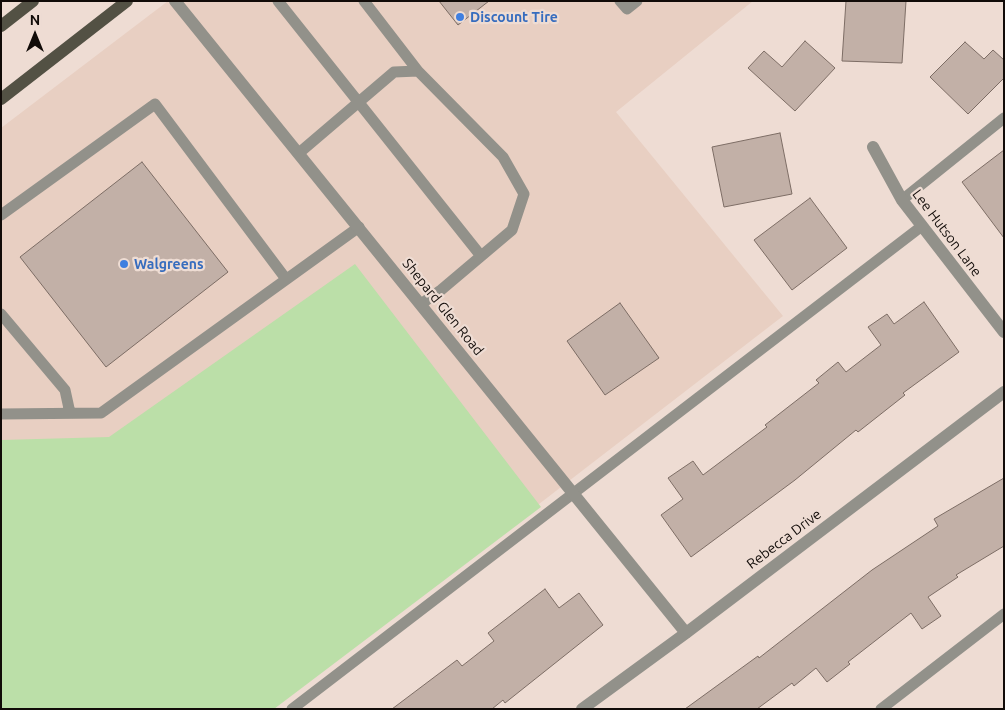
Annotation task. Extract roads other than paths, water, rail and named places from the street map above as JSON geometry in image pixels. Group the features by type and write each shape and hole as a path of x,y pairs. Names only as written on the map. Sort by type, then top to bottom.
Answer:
{"main road":[{"path":"1,26 33,1"},
{"path":"1,99 127,1"}],"street":[{"name":"Shepard Glen Road","path":"175,1 574,492 686,633"},
{"name":"Lee Hutson Lane","path":"873,147 902,200 1004,332"},
{"name":"Rebecca Drive","path":"582,709 686,633 1004,392"}],"lane":[{"path":"278,1 482,256"},
{"path":"364,1 418,71 503,157 524,194 512,230 421,304"},
{"path":"620,1 627,9 637,1"},
{"path":"299,154 394,72 418,71"},
{"path":"1,215 155,104 286,279"},
{"path":"902,200 1004,118"},
{"path":"292,709 922,226"},
{"path":"1,414 101,413 359,228"},
{"path":"1,314 65,390 70,413"},
{"path":"881,709 1004,614"}],"place":[{"name":"Discount Tire","path":"460,17"},
{"name":"Walgreens","path":"124,264"}]}
